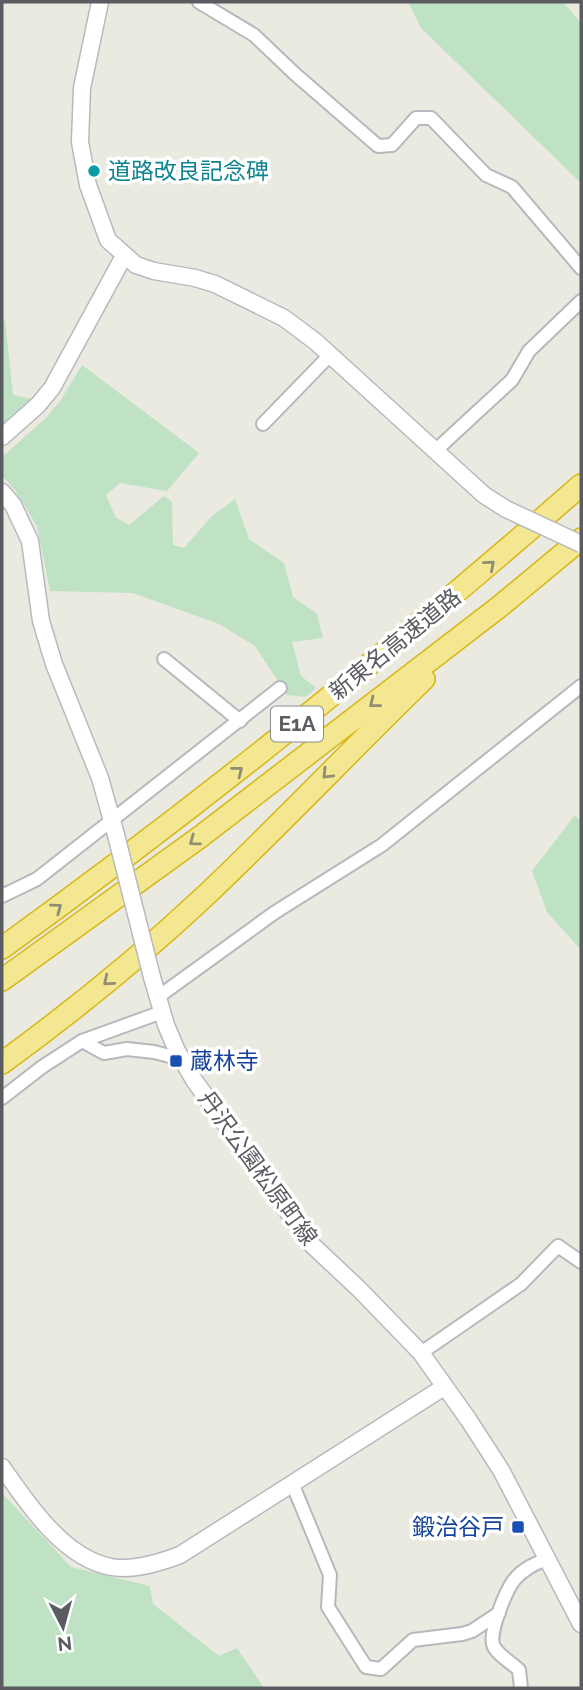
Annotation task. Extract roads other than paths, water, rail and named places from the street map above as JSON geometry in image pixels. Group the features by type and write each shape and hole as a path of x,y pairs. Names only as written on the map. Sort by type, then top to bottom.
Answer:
{"highway":[{"name":"新東名高速道路","path":"2,948 185,813 338,691 469,584 581,485"},
{"name":"新東名高速道路","path":"2,980 200,837 499,607 581,538"},
{"path":"2,1063 61,1020 204,896 499,607"}],"street":[{"path":"100,2 82,88 80,142 88,185 108,240 136,265 215,284 284,318 330,355 484,495 506,509 581,544"},
{"path":"199,2 254,35 378,146 392,145 416,118 431,118 486,175 512,187 581,268"},
{"path":"2,437 38,405 52,388 124,256"},
{"path":"435,451 512,380 528,352 581,301"},
{"path":"263,424 330,355"},
{"name":"丹沢公園松原町線","path":"2,492 13,505 30,541 41,621 54,664 100,778 152,977 181,1059 310,1243 421,1353 468,1419 501,1470 581,1624"},
{"path":"164,659 240,721"},
{"path":"2,1098 82,1041 160,1004 274,913 382,845 581,685"},
{"path":"2,896 37,879 280,688"},
{"path":"82,1041 104,1053 127,1049 181,1059"},
{"path":"421,1353 521,1284 558,1246 581,1262"},
{"path":"2,1466 62,1543 86,1558 111,1567 159,1563 180,1555 444,1387"},
{"path":"292,1483 330,1575 328,1607 366,1667 381,1669 413,1640 472,1631 499,1613"},
{"path":"521,1688 519,1670 494,1647 492,1635 515,1579 530,1565 547,1559"}],"place":[{"name":"道路改良記念碑","path":"94,171"},
{"name":"蔵林寺","path":"176,1061"},
{"name":"鍛治谷戸","path":"518,1527"}]}
